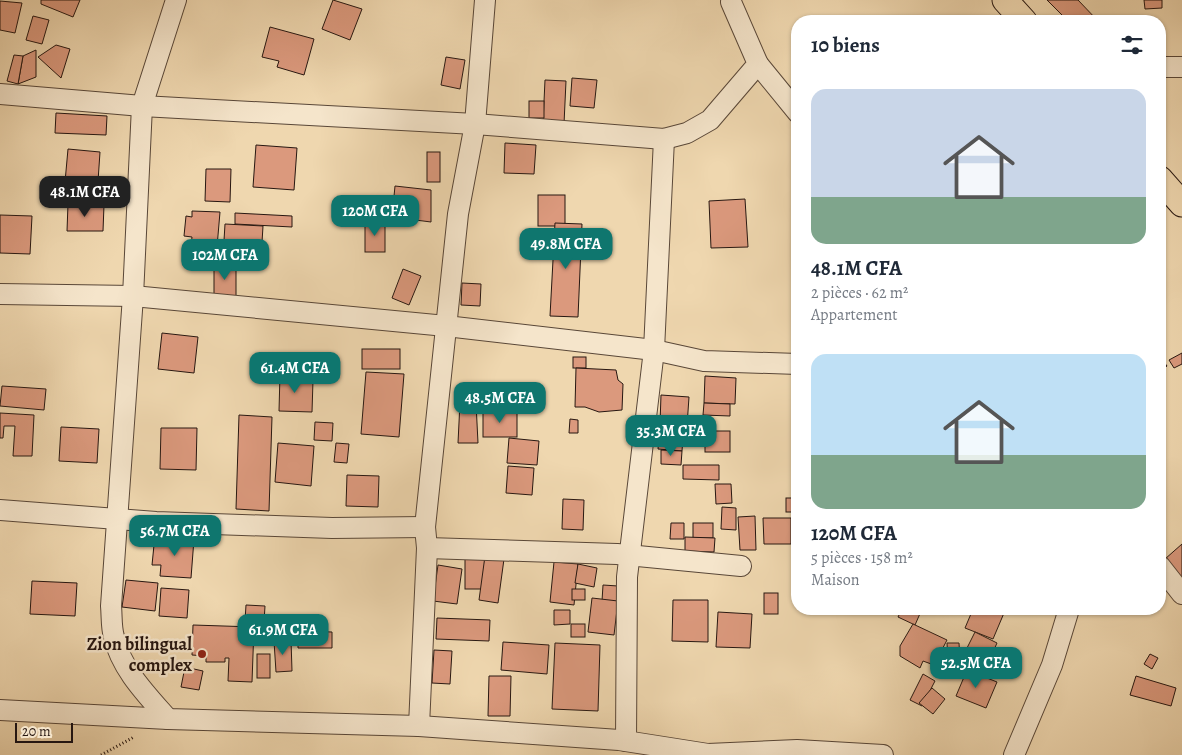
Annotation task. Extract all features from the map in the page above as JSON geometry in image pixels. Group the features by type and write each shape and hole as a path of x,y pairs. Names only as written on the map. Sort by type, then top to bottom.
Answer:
{"main road":[{"path":"1005,0 1019,15"},
{"path":"1166,185 1182,204"}],"street":[{"path":"168,719 145,693 126,666 114,637 112,606 134,296 142,106 176,0"},
{"path":"419,726 427,548 425,527 458,214 475,124 485,0"},
{"path":"729,0 758,64 791,104"},
{"path":"0,94 142,106 475,124 664,139 687,133 710,120 758,64"},
{"path":"1166,67 1182,67"},
{"path":"636,747 627,577 654,350 664,139"},
{"path":"0,294 134,296 446,326 654,350 704,362 791,364"},
{"path":"0,510 156,522 332,528 425,527"},
{"path":"427,548 629,555 741,566"},
{"path":"1166,574 1182,594"},
{"path":"1014,755 1052,665 1068,615"},
{"path":"0,710 168,719 419,726 708,754 883,755"}],"building":[{"path":"41,0 80,0 73,17 41,4"},
{"path":"333,0 362,9 350,40 322,29"},
{"path":"1047,0 1078,0 1092,15 1062,15"},
{"path":"1144,0 1162,0 1162,8 1145,9"},
{"path":"0,1 22,3 15,33 0,30"},
{"path":"33,16 49,20 42,44 26,40"},
{"path":"270,27 314,39 304,75 277,67 279,61 262,57"},
{"path":"56,45 70,49 61,78 38,57"},
{"path":"36,50 36,77 18,84 23,56"},
{"path":"14,55 23,56 18,84 7,81"},
{"path":"446,57 465,60 460,89 441,85"},
{"path":"572,78 597,80 594,108 570,106"},
{"path":"545,80 566,81 564,124 543,123"},
{"path":"529,101 544,101 544,118 529,118"},
{"path":"56,113 107,116 106,135 55,133"},
{"path":"505,143 536,145 534,174 504,173"},
{"path":"256,145 297,148 294,190 253,187"},
{"path":"68,149 100,152 97,196 64,193"},
{"path":"427,152 440,152 440,182 427,182"},
{"path":"206,169 231,169 230,202 205,201"},
{"path":"395,186 431,190 431,222 392,217"},
{"path":"538,195 565,195 565,226 538,226"},
{"path":"745,199 748,247 711,248 709,201"},
{"path":"68,204 104,205 103,231 67,231"},
{"path":"369,205 381,205 381,215 369,215"},
{"path":"192,211 220,212 217,247 191,246 192,237 184,236 186,216 192,217"},
{"path":"235,213 292,216 292,227 235,224"},
{"path":"0,215 32,216 30,254 0,253"},
{"path":"365,221 385,221 385,252 365,252"},
{"path":"555,223 582,224 578,317 550,316"},
{"path":"225,224 263,226 261,259 223,257"},
{"path":"214,267 236,267 236,296 214,296"},
{"path":"403,269 421,276 409,305 392,298"},
{"path":"462,283 481,284 480,306 461,305"},
{"path":"162,333 198,337 194,373 158,369"},
{"path":"362,349 400,349 400,369 362,369"},
{"path":"1182,353 1182,364 1174,368 1169,360"},
{"path":"573,357 586,357 586,368 573,368"},
{"path":"576,368 616,370 618,380 623,384 622,410 599,412 585,407 575,407"},
{"path":"366,372 404,374 399,437 361,434"},
{"path":"280,374 300,374 300,380 313,380 312,412 279,411"},
{"path":"705,376 736,378 735,404 704,403"},
{"path":"2,386 46,389 44,410 0,406"},
{"path":"661,395 689,397 687,426 660,424"},
{"path":"460,402 476,403 478,443 458,443"},
{"path":"704,403 730,404 730,416 703,415"},
{"path":"483,410 517,410 517,437 483,437"},
{"path":"0,413 34,415 32,456 13,456 15,426 4,426 3,438 0,438"},
{"path":"239,415 272,417 269,511 236,509"},
{"path":"570,419 578,420 578,433 569,433"},
{"path":"315,422 333,423 332,441 314,440"},
{"path":"61,427 99,429 97,463 59,461"},
{"path":"161,428 197,428 196,470 160,469"},
{"path":"705,431 730,431 730,452 705,452"},
{"path":"659,435 683,437 682,451 658,449"},
{"path":"509,438 539,441 537,465 507,463"},
{"path":"278,443 314,446 311,486 275,482"},
{"path":"336,443 349,444 347,463 334,462"},
{"path":"661,450 682,451 681,465 661,464"},
{"path":"683,465 719,465 719,480 683,479"},
{"path":"508,466 534,468 532,495 506,493"},
{"path":"347,475 379,476 378,507 346,506"},
{"path":"715,484 731,484 732,503 716,504"},
{"path":"786,498 791,498 791,512 786,512"},
{"path":"563,499 584,500 583,530 562,529"},
{"path":"722,507 736,508 736,530 721,529"},
{"path":"755,516 756,550 740,550 738,517"},
{"path":"763,518 791,518 791,544 764,544"},
{"path":"671,523 684,523 684,539 670,539"},
{"path":"693,523 713,523 713,538 693,538"},
{"path":"163,537 194,539 191,578 160,576 161,565 152,565 154,545 163,546"},
{"path":"685,537 715,538 714,552 685,551"},
{"path":"1182,544 1182,579 1166,560"},
{"path":"465,556 485,556 485,589 465,589"},
{"path":"485,556 504,559 498,603 479,600"},
{"path":"554,562 578,564 574,605 550,602"},
{"path":"578,564 597,568 594,587 575,583"},
{"path":"438,565 462,569 457,604 433,601"},
{"path":"126,580 158,583 155,611 122,607"},
{"path":"32,581 77,583 75,616 30,614"},
{"path":"603,585 618,586 617,602 602,601"},
{"path":"161,588 189,590 187,618 159,616"},
{"path":"572,589 585,589 585,600 572,600"},
{"path":"764,593 778,593 778,614 764,614"},
{"path":"592,598 618,601 614,635 588,632"},
{"path":"673,600 708,600 708,642 672,641"},
{"path":"246,605 265,606 264,622 245,621"},
{"path":"554,610 570,610 570,624 554,625"},
{"path":"718,612 752,614 750,648 716,647"},
{"path":"899,615 919,615 915,625 898,617"},
{"path":"970,615 1003,615 993,639 965,628"},
{"path":"437,618 490,620 489,641 436,639"},
{"path":"571,624 585,624 585,637 571,637"},
{"path":"913,624 947,640 934,665 923,661 920,668 900,656 900,646"},
{"path":"193,625 254,627 252,682 228,681 229,658 225,658 225,662 206,662 206,656 192,655"},
{"path":"281,629 289,630 289,640 281,640"},
{"path":"298,631 332,632 332,648 298,648"},
{"path":"975,632 997,643 988,663 965,652"},
{"path":"291,640 292,671 276,672 274,641"},
{"path":"503,642 549,645 547,674 501,670"},
{"path":"555,643 600,645 598,711 552,709"},
{"path":"947,643 959,643 960,661 948,662"},
{"path":"434,650 452,651 450,684 432,683"},
{"path":"257,654 270,654 270,678 257,678"},
{"path":"1150,654 1158,658 1152,669 1144,664"},
{"path":"185,667 203,671 199,690 181,687"},
{"path":"967,670 997,682 986,708 956,696"},
{"path":"923,674 935,681 922,706 910,700"},
{"path":"489,676 511,676 510,716 488,716"},
{"path":"1136,676 1176,688 1171,706 1130,695"},
{"path":"932,688 945,699 933,714 919,703"}],"place":[{"name":"Zion bilingual complex","path":"202,654"}]}
